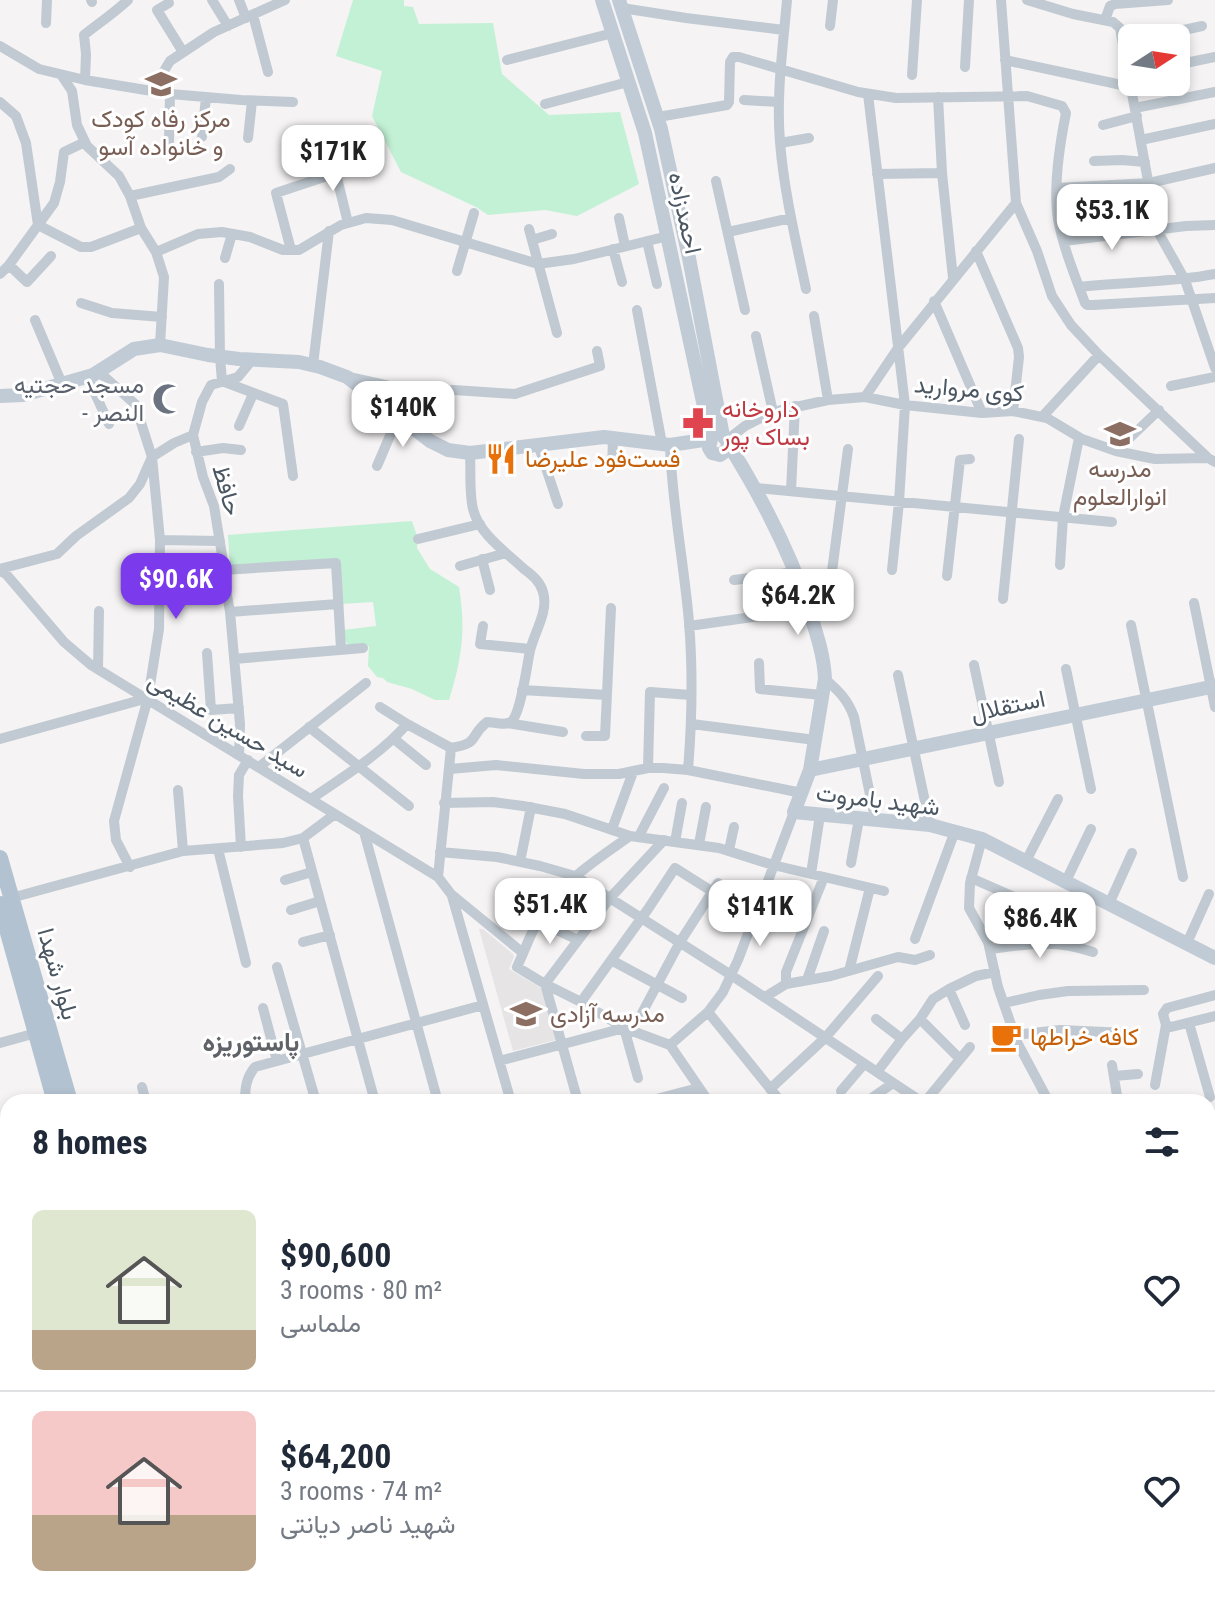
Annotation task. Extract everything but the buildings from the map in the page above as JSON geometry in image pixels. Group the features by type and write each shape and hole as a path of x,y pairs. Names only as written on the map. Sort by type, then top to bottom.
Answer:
{"main road":[{"name":"احمدزاده","path":"602,0 645,133 719,444"},
{"name":"احمدزاده","path":"620,4 658,117 671,174 719,444"},
{"path":"655,178 671,174"},
{"path":"0,396 23,395 62,384 93,374 134,349 160,345 220,357 299,362 347,377 430,441 448,450 470,453 579,439 613,438 669,445 719,444 744,470 756,488 796,572 820,642 825,679 810,770 794,812"},
{"name":"استقلال","path":"810,770 1213,687"},
{"name":"شهید بامروت","path":"794,812 930,825 982,839 1215,958"},
{"name":"بلوار شهدا","path":"0,858 6,901 53,1094"},
{"name":"بلوار شهدا","path":"6,901 67,1094"}],"street":[{"path":"46,23 47,0"},
{"path":"85,80 84,35 128,0"},
{"path":"212,0 228,26"},
{"path":"239,0 250,16 268,72"},
{"path":"152,91 170,61 183,52 214,32 285,0"},
{"path":"787,0 779,102 780,143 806,289"},
{"path":"830,26 833,0"},
{"path":"912,75 917,0"},
{"path":"965,67 969,0"},
{"path":"1001,0 1016,203 1052,296 1071,325 1099,355 1211,460"},
{"path":"1027,0 1046,3 1073,14 1108,13 1115,4 1168,0"},
{"path":"169,3 157,10 183,52"},
{"path":"620,4 686,18 784,30"},
{"path":"1190,29 1202,26"},
{"path":"507,60 613,33"},
{"path":"0,46 39,69 62,76 170,94 293,102"},
{"path":"658,117 727,105 733,57 868,94 896,98 1027,96 1065,108 1058,168 1057,215 1087,305 1215,298"},
{"path":"1190,62 1215,57"},
{"path":"1005,60 1118,84"},
{"path":"62,76 72,91 77,125 87,146 119,176 141,228 156,252 164,277 160,345"},
{"path":"545,104 628,82"},
{"path":"1103,125 1136,112 1215,92"},
{"path":"169,141 170,94"},
{"path":"868,94 905,405 892,570"},
{"path":"1133,96 1157,230 1185,280 1215,368"},
{"path":"202,137 206,97"},
{"path":"938,97 953,278"},
{"path":"744,100 779,102"},
{"path":"248,138 252,101"},
{"path":"0,102 16,116 26,143 38,225"},
{"path":"1141,140 1215,124"},
{"path":"780,143 809,138"},
{"path":"51,256 27,282 3,270 54,203 64,152 85,142"},
{"path":"291,250 276,193 360,165 356,143"},
{"path":"1094,161 1145,162"},
{"path":"1057,188 1149,183 1215,168"},
{"path":"130,196 219,177 230,169"},
{"path":"877,174 942,173"},
{"path":"336,174 348,223"},
{"path":"716,181 745,310"},
{"path":"865,397 934,301 1016,203"},
{"path":"457,271 474,213"},
{"path":"156,252 198,234 222,232 250,237 283,250 299,250 329,231 366,218 392,220 538,264 574,259 668,236"},
{"path":"619,218 625,246"},
{"path":"728,232 791,218"},
{"path":"38,225 81,247 91,247 141,228"},
{"path":"1064,241 1215,225"},
{"path":"313,365 329,231"},
{"path":"225,258 232,234"},
{"path":"552,234 530,235 557,333"},
{"path":"647,241 657,284"},
{"path":"613,249 622,282"},
{"path":"976,251 1018,348 1013,411"},
{"path":"1079,287 1185,280 1215,274"},
{"path":"219,284 222,381 283,404 293,476"},
{"path":"934,301 982,413"},
{"path":"81,303 112,313 162,317"},
{"path":"637,310 669,445 689,626 692,724 688,770"},
{"path":"814,316 828,400"},
{"path":"35,320 62,384"},
{"path":"756,336 773,412"},
{"path":"347,377 421,393 454,390 515,394 600,366 597,351"},
{"path":"1043,416 1099,355"},
{"name":"حافظ","path":"241,847 238,796 244,758 230,612 214,506 193,435 202,402 211,385 238,377 252,360"},
{"path":"93,374 109,424"},
{"path":"93,374 135,404 152,457 160,540 159,629 148,698 114,821 116,840 130,867"},
{"path":"1171,386 1215,377"},
{"path":"239,426 253,394"},
{"name":"کوی مروارید","path":"719,444 773,412 828,400 865,397 905,405 982,413 1013,411 1043,416 1079,438 1116,451 1155,459 1211,460"},
{"path":"791,491 795,406"},
{"path":"1116,451 1159,410"},
{"path":"377,466 398,417"},
{"path":"0,570 57,554 76,536 129,498 140,484 152,457 193,435"},
{"path":"612,469 613,438"},
{"path":"1060,565 1063,517 1079,438"},
{"path":"1003,599 1019,439"},
{"path":"538,444 558,504"},
{"path":"196,452 223,448 241,450"},
{"path":"831,579 848,449"},
{"path":"470,453 473,509 480,524 491,540 538,581 543,592 542,614 530,649 527,676 515,714 507,723"},
{"path":"947,576 960,460 970,459"},
{"path":"756,488 1112,522"},
{"path":"418,539 480,524"},
{"path":"160,540 220,541"},
{"path":"460,566 506,553"},
{"path":"482,559 490,590"},
{"path":"223,570 336,563 341,649"},
{"name":"سید حسین عظیمی","path":"0,570 64,642 98,669 438,877 451,894"},
{"path":"734,580 796,572"},
{"path":"1194,603 1215,707"},
{"path":"230,612 338,604"},
{"path":"586,736 605,736 611,608"},
{"path":"689,626 809,609"},
{"path":"98,669 99,611"},
{"path":"1131,625 1183,877"},
{"path":"483,626 480,644 530,649"},
{"path":"234,659 363,648"},
{"path":"207,653 211,710 239,708"},
{"path":"759,663 760,689 822,695"},
{"path":"974,665 999,782"},
{"path":"1066,669 1091,789"},
{"path":"898,675 930,825"},
{"path":"825,679 841,692 850,705 873,809"},
{"path":"259,767 366,683"},
{"path":"522,690 607,695"},
{"path":"648,768 650,692 691,695"},
{"path":"0,739 148,698"},
{"path":"380,707 451,748 468,745 478,729 487,722 563,732"},
{"path":"311,799 394,739 407,724"},
{"path":"692,724 815,740"},
{"path":"309,727 409,806"},
{"path":"394,739 426,765"},
{"path":"438,877 451,748"},
{"path":"450,769 496,765 584,774 619,774 648,768 688,770 802,793"},
{"path":"612,829 633,772"},
{"path":"664,788 635,836 575,876 554,897 538,921 517,967 624,1028 670,1045 703,1094"},
{"path":"178,790 183,851"},
{"path":"1026,861 1058,799"},
{"path":"444,803 493,802 531,807 635,836 729,850 773,865 884,891"},
{"path":"545,984 610,898 670,841 682,803"},
{"path":"520,862 531,807"},
{"path":"699,844 706,807"},
{"path":"670,1045 708,1012 723,992 794,812"},
{"path":"6,901 183,851 283,843 303,838 335,814"},
{"path":"811,874 820,815"},
{"path":"851,863 859,819"},
{"path":"729,850 734,827"},
{"path":"1066,881 1091,829"},
{"path":"915,939 955,831"},
{"path":"364,832 436,1094"},
{"path":"303,838 373,1094"},
{"path":"982,839 971,878 969,908 988,942 1015,1035 1045,1094"},
{"path":"218,849 246,963"},
{"path":"440,852 520,862 575,876 910,1094"},
{"path":"1109,904 1132,853"},
{"path":"581,1002 675,868 713,892"},
{"path":"285,880 312,872"},
{"path":"786,984 786,972 824,877"},
{"path":"971,878 1044,910"},
{"path":"642,1013 680,942 718,883 730,890"},
{"path":"849,971 870,888"},
{"path":"451,894 523,953"},
{"path":"451,894 509,1094"},
{"path":"1187,943 1209,894"},
{"path":"291,910 320,901"},
{"path":"538,921 578,940"},
{"path":"807,980 824,931"},
{"path":"303,942 330,935"},
{"path":"990,949 1045,942 1073,945 1093,952"},
{"path":"765,997 786,984 898,957 915,960 930,955"},
{"path":"611,960 682,998"},
{"path":"277,967 314,1094"},
{"path":"877,1072 933,999 976,976 995,972"},
{"path":"770,1089 825,1038 878,976"},
{"path":"545,984 576,1094"},
{"path":"949,989 965,1025"},
{"path":"1004,1003 1068,991 1144,990"},
{"path":"1155,1085 1166,1025 1163,1014 1167,1008 1215,995"},
{"path":"245,1094 249,1074 255,1067 483,1005"},
{"path":"263,1008 277,1061"},
{"path":"708,1012 774,1094"},
{"path":"1166,1025 1171,1027 1215,1016"},
{"path":"876,1019 902,1039"},
{"path":"920,1019 960,1059"},
{"path":"1189,1023 1209,1094"},
{"path":"499,1061 624,1028"},
{"path":"624,1028 638,1078"},
{"path":"1015,1035 1060,1030 1127,1033"},
{"path":"0,1043 36,1033"},
{"path":"930,1094 970,1047"},
{"path":"841,1091 864,1064"},
{"path":"1117,1094 1113,1070 1138,1074"},
{"path":"877,1094 893,1083"},
{"path":"142,1087 144,1094"},
{"path":"685,1094 698,1088"}],"shaded area":[{"name":"مدرسه آزادی","path":"479,929 513,954 509,969 541,988 556,1040 513,1051"}],"green space":[{"path":"353,0 404,0 404,6 413,7 419,24 493,23 502,74 549,115 620,112 639,184 577,216 545,210 488,215 401,172 372,116 382,71 336,56"},
{"path":"412,521 418,539 417,548 430,569 459,587 462,644 449,700 435,700 377,677 368,666 369,646 358,648 347,643 343,630 376,626 373,602 340,604 337,561 230,565 228,535"}],"place":[{"name":"مرکز رفاه کودک و خانواده آسو","path":"161,84"},
{"name":"مسجد حجتیه - النصر","path":"168,399"},
{"name":"داروخانه بساک پور","path":"698,423"},
{"name":"مدرسه انوارالعلوم","path":"1120,434"},
{"name":"فست‌فود علیرضا","path":"501,459"},
{"name":"مدرسه آزادی","path":"526,1014"},
{"name":"کافه خراطها","path":"1006,1037"}],"district":[{"name":"پاستوریزه","path":"251,1042"}]}
